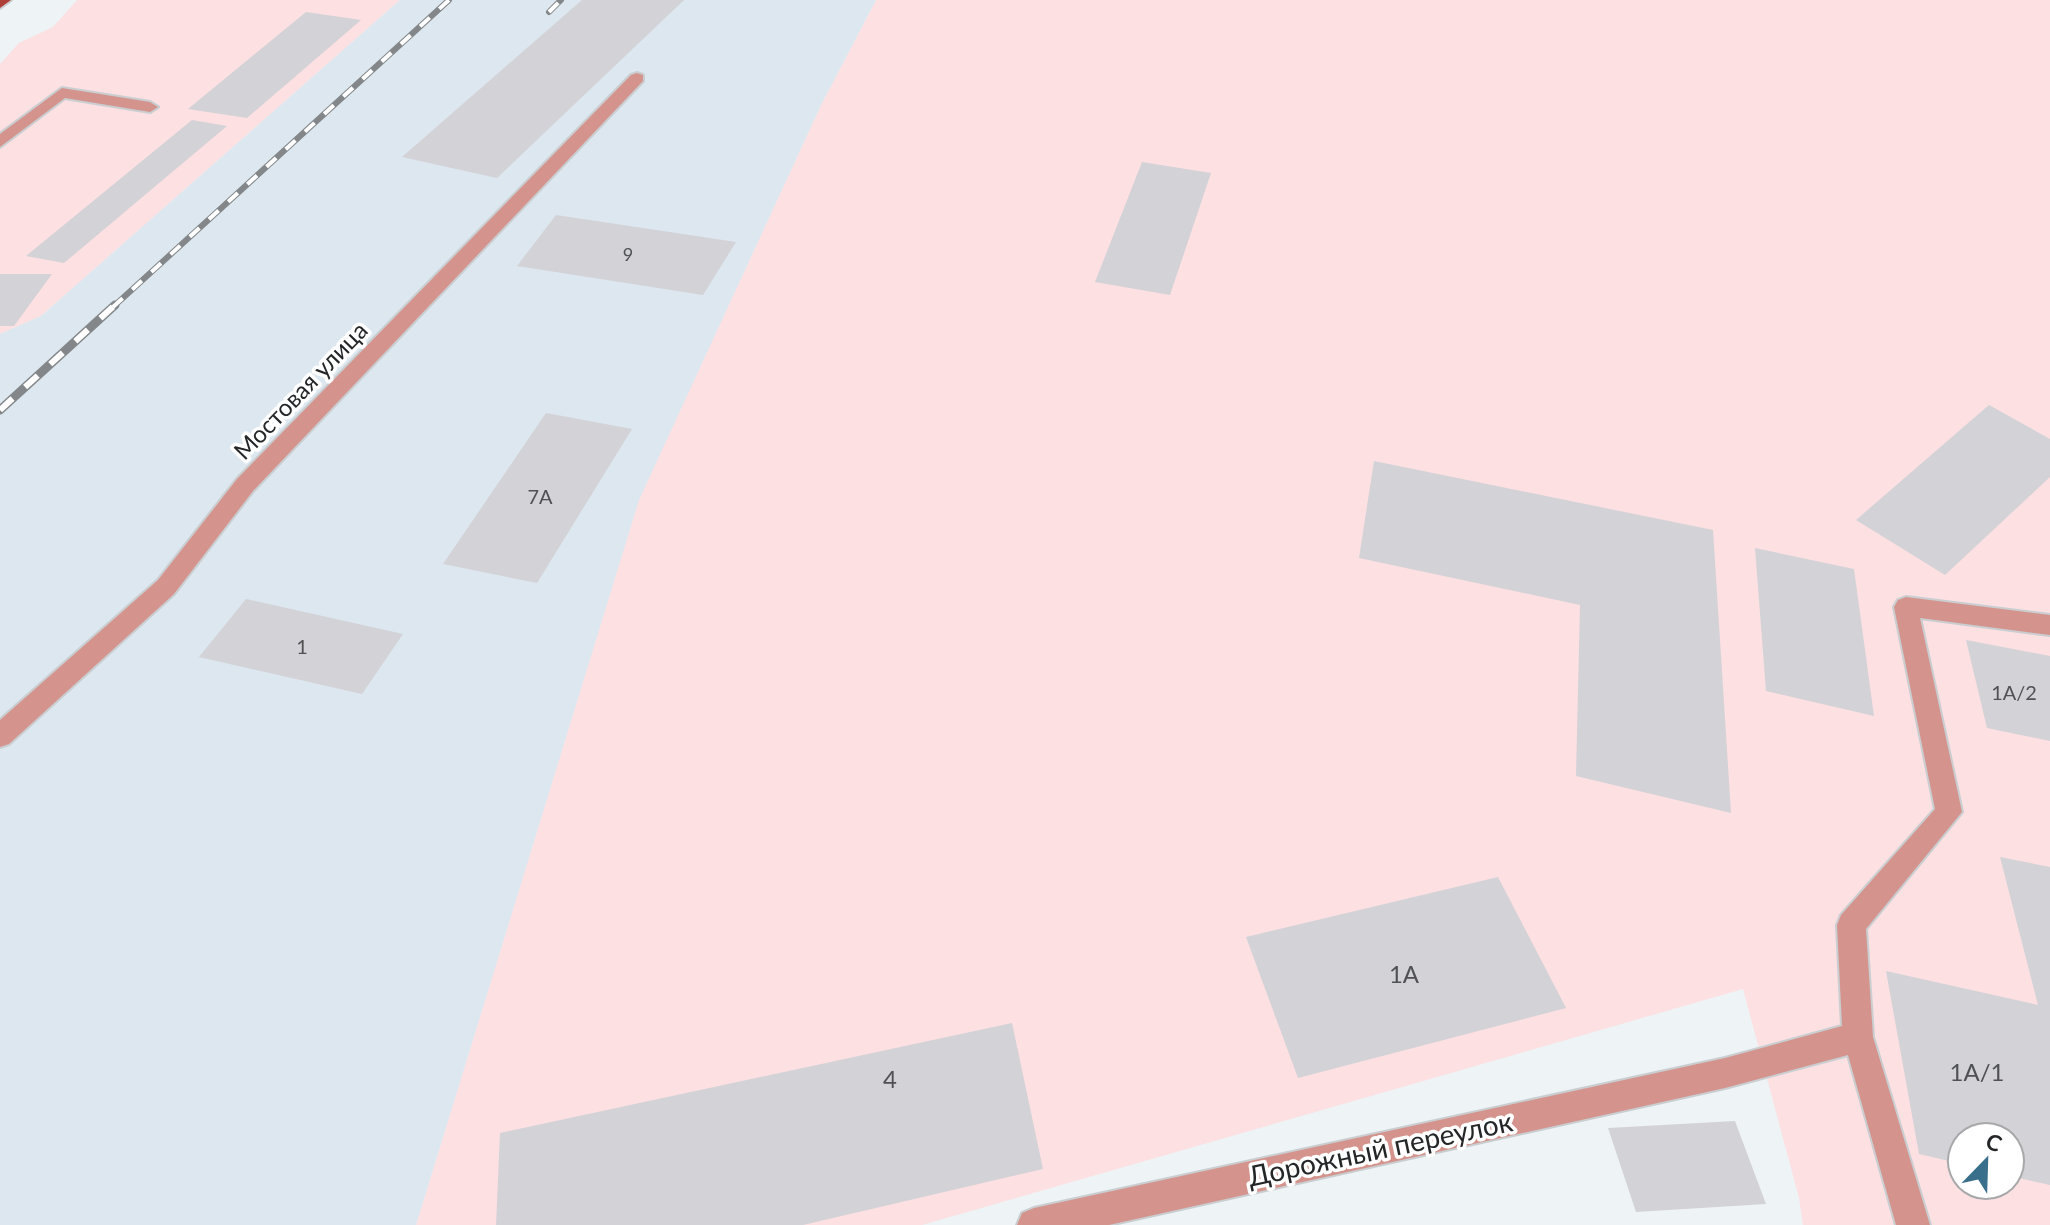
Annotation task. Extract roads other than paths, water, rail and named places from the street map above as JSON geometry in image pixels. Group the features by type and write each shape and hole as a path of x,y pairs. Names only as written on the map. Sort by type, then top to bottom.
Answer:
{"main road":[{"path":"0,4 4,0"}],"street":[{"name":"Мостовая улица","path":"0,736 166,587 245,485 637,78"},
{"path":"0,142 62,93 150,107"},
{"path":"1913,1225 1858,1037 1851,925 1949,812 1906,607 2050,625"},
{"name":"Дорожный переулок","path":"1050,1223 1725,1073 1858,1037"}],"railway":[{"path":"113,307 449,0"},
{"path":"549,12 561,0"},
{"path":"0,410 115,305"}]}
